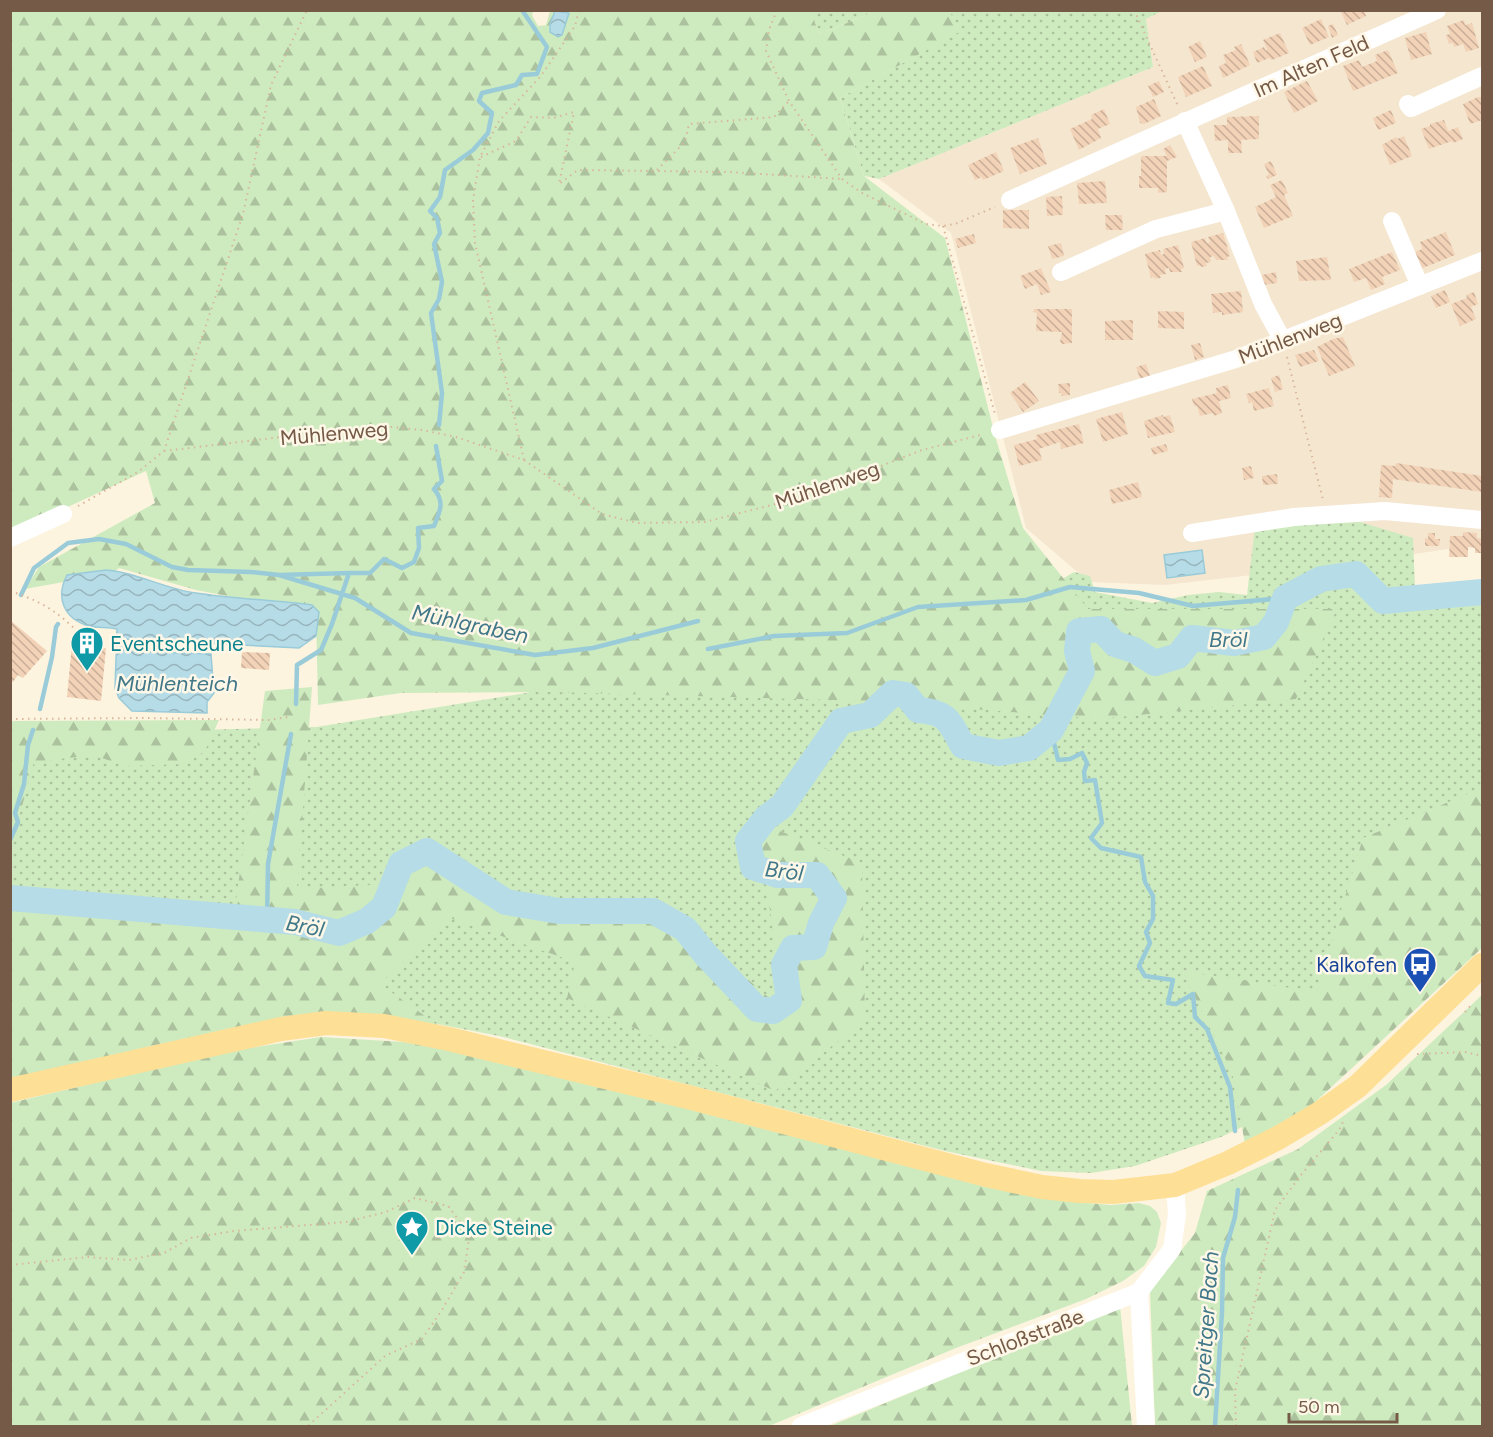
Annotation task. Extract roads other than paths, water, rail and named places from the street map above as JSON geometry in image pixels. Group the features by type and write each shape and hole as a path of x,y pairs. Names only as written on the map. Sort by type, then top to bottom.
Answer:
{"main road":[{"path":"10,1090 281,1029 326,1023 384,1026 512,1053 986,1175 1042,1187 1113,1192 1174,1185 1228,1163 1278,1138 1320,1113 1358,1086 1482,965"}],"street":[{"name":"Im Alten Feld","path":"1010,200 1437,10"},
{"path":"1408,104 1411,108 1482,76"},
{"path":"1185,121 1226,211 1263,304 1283,341"},
{"path":"1061,273 1156,229 1226,211"},
{"path":"1392,221 1420,286"},
{"name":"Mühlenweg","path":"1000,430 1236,359 1482,261"},
{"path":"1192,533 1326,514 1385,511 1482,520"},
{"path":"10,538 63,514"},
{"path":"1146,1426 1139,1292 1172,1249 1176,1215 1174,1185"},
{"name":"Schloßstraße","path":"801,1426 1139,1292"}],"water":[{"path":"555,11 569,13 562,35 558,37 550,32 550,24"},
{"path":"1202,550 1205,573 1167,578 1164,555"},
{"name":"Mühlenteich","path":"106,570 117,571 184,591 312,605 319,612 316,636 299,648 126,639 125,651 211,654 214,693 207,702 207,713 132,711 119,698 115,688 117,629 92,627 80,623 68,613 62,599 63,584 67,575"}],"waterway":[{"path":"439,425 442,393 431,313 439,299 442,282 434,244 440,233 437,218 430,211 440,197 445,170 473,150 488,133 492,113 479,101 482,93 516,85 522,75 537,74 547,47 522,10"},
{"path":"296,704 297,665 321,650 349,573 370,573 384,559 402,568 414,562 419,548 418,528 434,526 440,511 439,498 434,489 442,481 436,446"},
{"name":"Mühlgraben","path":"21,595 34,568 68,543 99,539 126,544 172,567 188,570 279,575 349,573"},
{"name":"Bröl","path":"10,898 295,922 339,933 367,921 384,907 401,864 427,851 506,902 559,911 653,911 685,929 757,1009 773,1011 789,1000 784,965 793,948 814,947 821,923 834,898 817,875 778,875 753,867 748,841 766,818 782,806 841,721 870,715 893,693 906,695 918,710 936,713 946,719 963,746 999,753 1029,748 1051,730 1082,671 1077,651 1079,631 1101,629 1115,644 1134,650 1155,663 1178,656 1192,638 1234,643 1264,637 1276,622 1285,598 1321,579 1356,574 1383,601 1482,592"},
{"name":"Mühlgraben","path":"279,575 355,598 411,633 535,655 593,648 698,621"},
{"path":"708,649 774,636 847,633 918,607 1026,600 1070,587 1139,593 1193,606 1285,598"},
{"path":"40,709 58,624"},
{"path":"10,840 18,822 15,813 24,784 28,745 33,730"},
{"name":"Spreitger Bach","path":"1051,730 1058,760 1070,759 1082,753 1087,763 1084,772 1085,781 1095,780 1102,823 1091,838 1101,848 1141,857 1145,882 1153,896 1153,919 1146,932 1150,943 1139,966 1145,976 1173,980 1168,1003 1176,1004 1193,994 1195,1017 1207,1029 1230,1087 1235,1131"},
{"path":"267,921 268,864 291,734"},
{"name":"Spreitger Bach","path":"1215,1426 1223,1258 1235,1217 1238,1190"}],"place":[{"name":"Eventscheune","path":"87,672"},
{"name":"Kalkofen","path":"1420,993"},
{"name":"Dicke Steine","path":"412,1256"}]}
